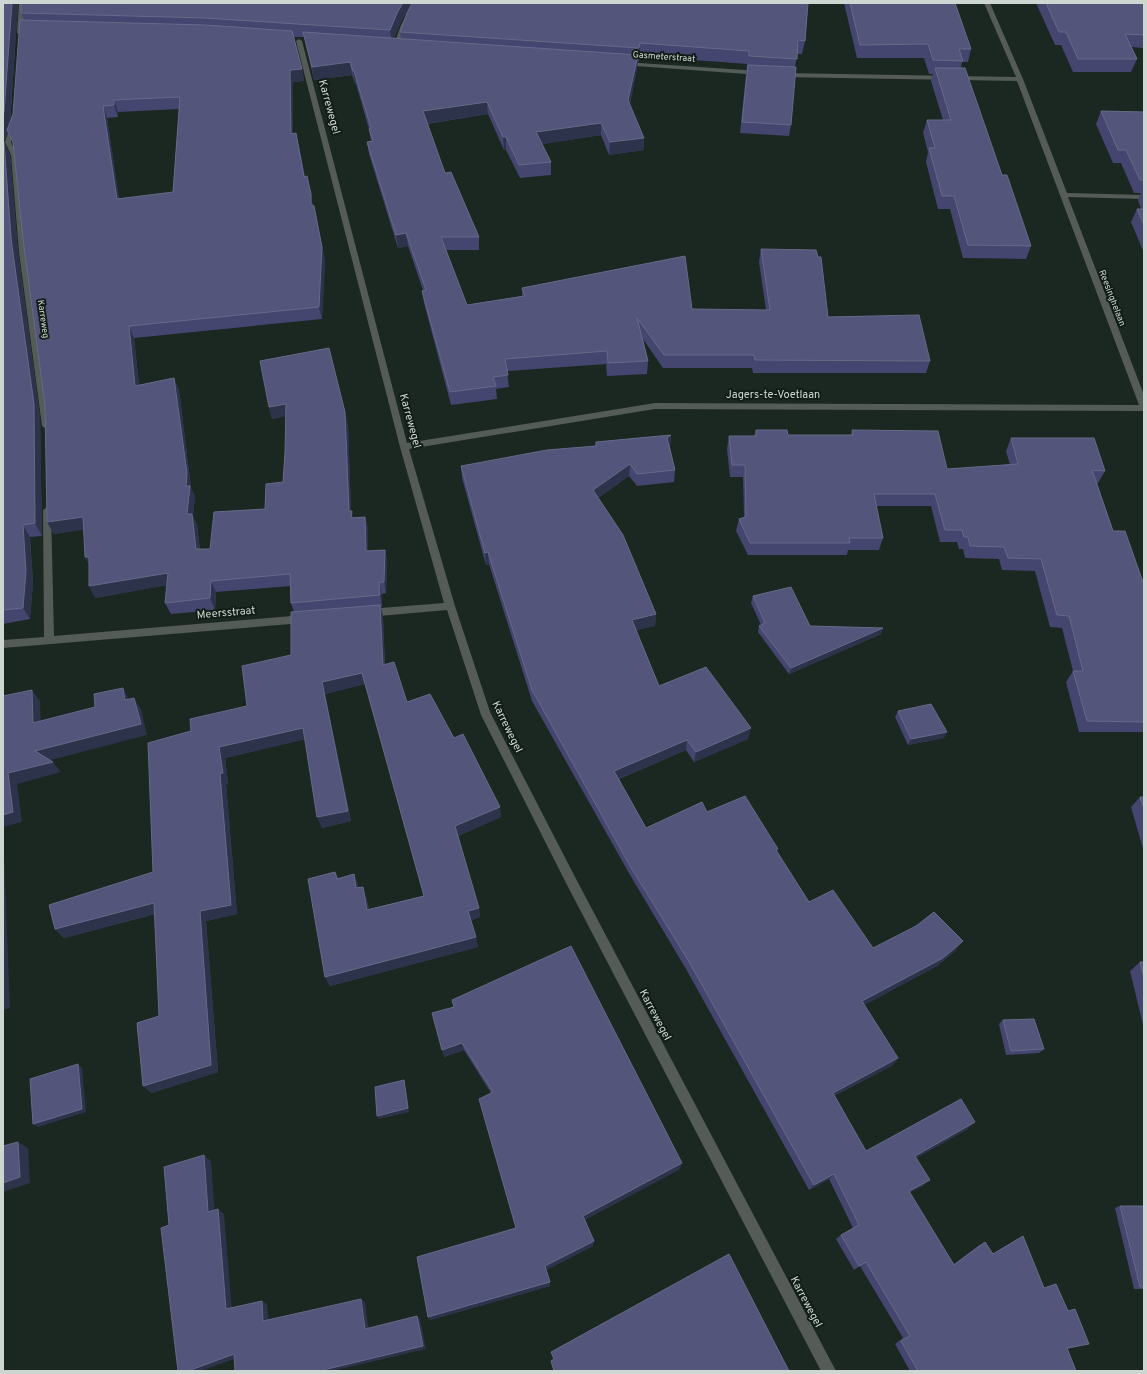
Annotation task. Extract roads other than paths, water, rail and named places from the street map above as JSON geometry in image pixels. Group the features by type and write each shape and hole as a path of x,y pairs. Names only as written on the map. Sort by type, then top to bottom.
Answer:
{"street":[{"path":"20,44 22,3"},
{"path":"396,48 404,25 416,3"},
{"name":"Reesinghelaan","path":"988,3 1020,79 1144,407"},
{"path":"21,29 29,29"},
{"name":"Karrewegel","path":"299,41 404,447 450,606 485,712 570,879 829,1371"},
{"path":"388,47 404,48"},
{"name":"Gasmeterstraat","path":"618,63 770,74"},
{"path":"778,74 1020,79"},
{"name":"Karreweg","path":"14,118 14,126 5,143 14,155 23,252 46,416 46,432"},
{"path":"1064,195 1144,197"},
{"name":"Jagers-te-Voetlaan","path":"404,447 655,406 1144,407"},
{"path":"47,502 49,641"},
{"path":"356,614 450,606"},
{"name":"Meersstraat","path":"3,644 316,618"}]}
